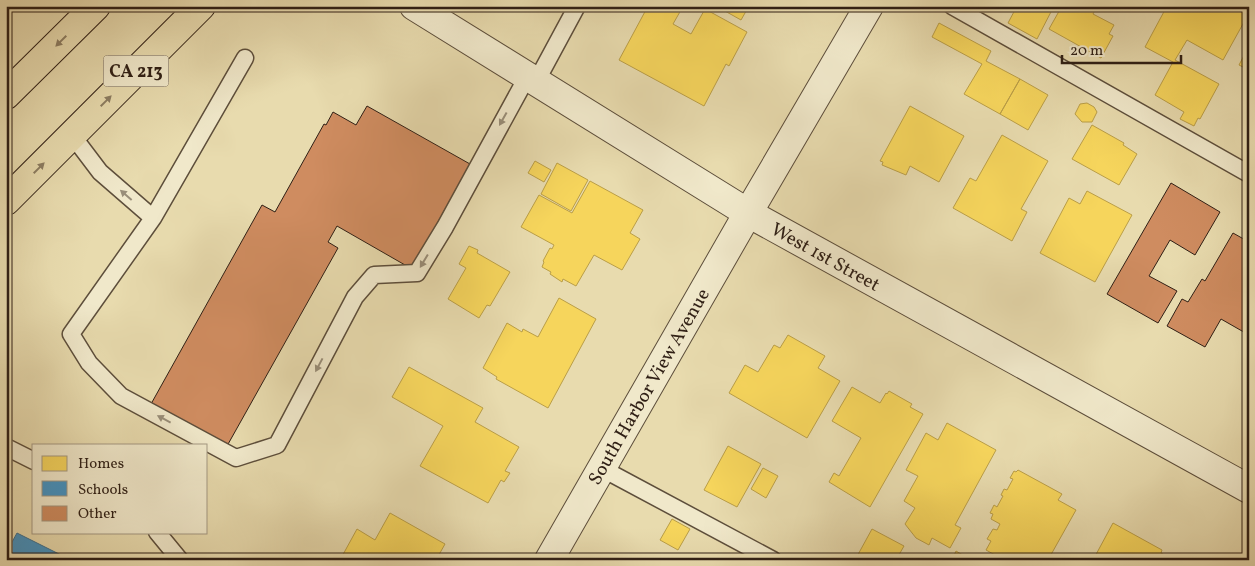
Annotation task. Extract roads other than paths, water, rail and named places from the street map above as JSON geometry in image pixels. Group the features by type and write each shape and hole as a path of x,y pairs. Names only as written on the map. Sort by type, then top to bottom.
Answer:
{"main road":[{"path":"6,95 96,6"},
{"name":"CA 213","path":"6,201 201,6"}],"street":[{"name":"West 1st Street","path":"414,6 748,213 1249,489"},
{"name":"South Harbor View Avenue","path":"549,560 869,6"}],"lane":[{"path":"245,58 153,218 71,334 88,363 121,396 236,458 277,445 355,298 374,275 417,273 531,79 577,6"},
{"path":"952,6 1249,174"},
{"path":"72,135 100,172 153,218"},
{"path":"6,446 32,460"},
{"path":"601,468 773,560"},
{"path":"159,534 180,560"}]}
